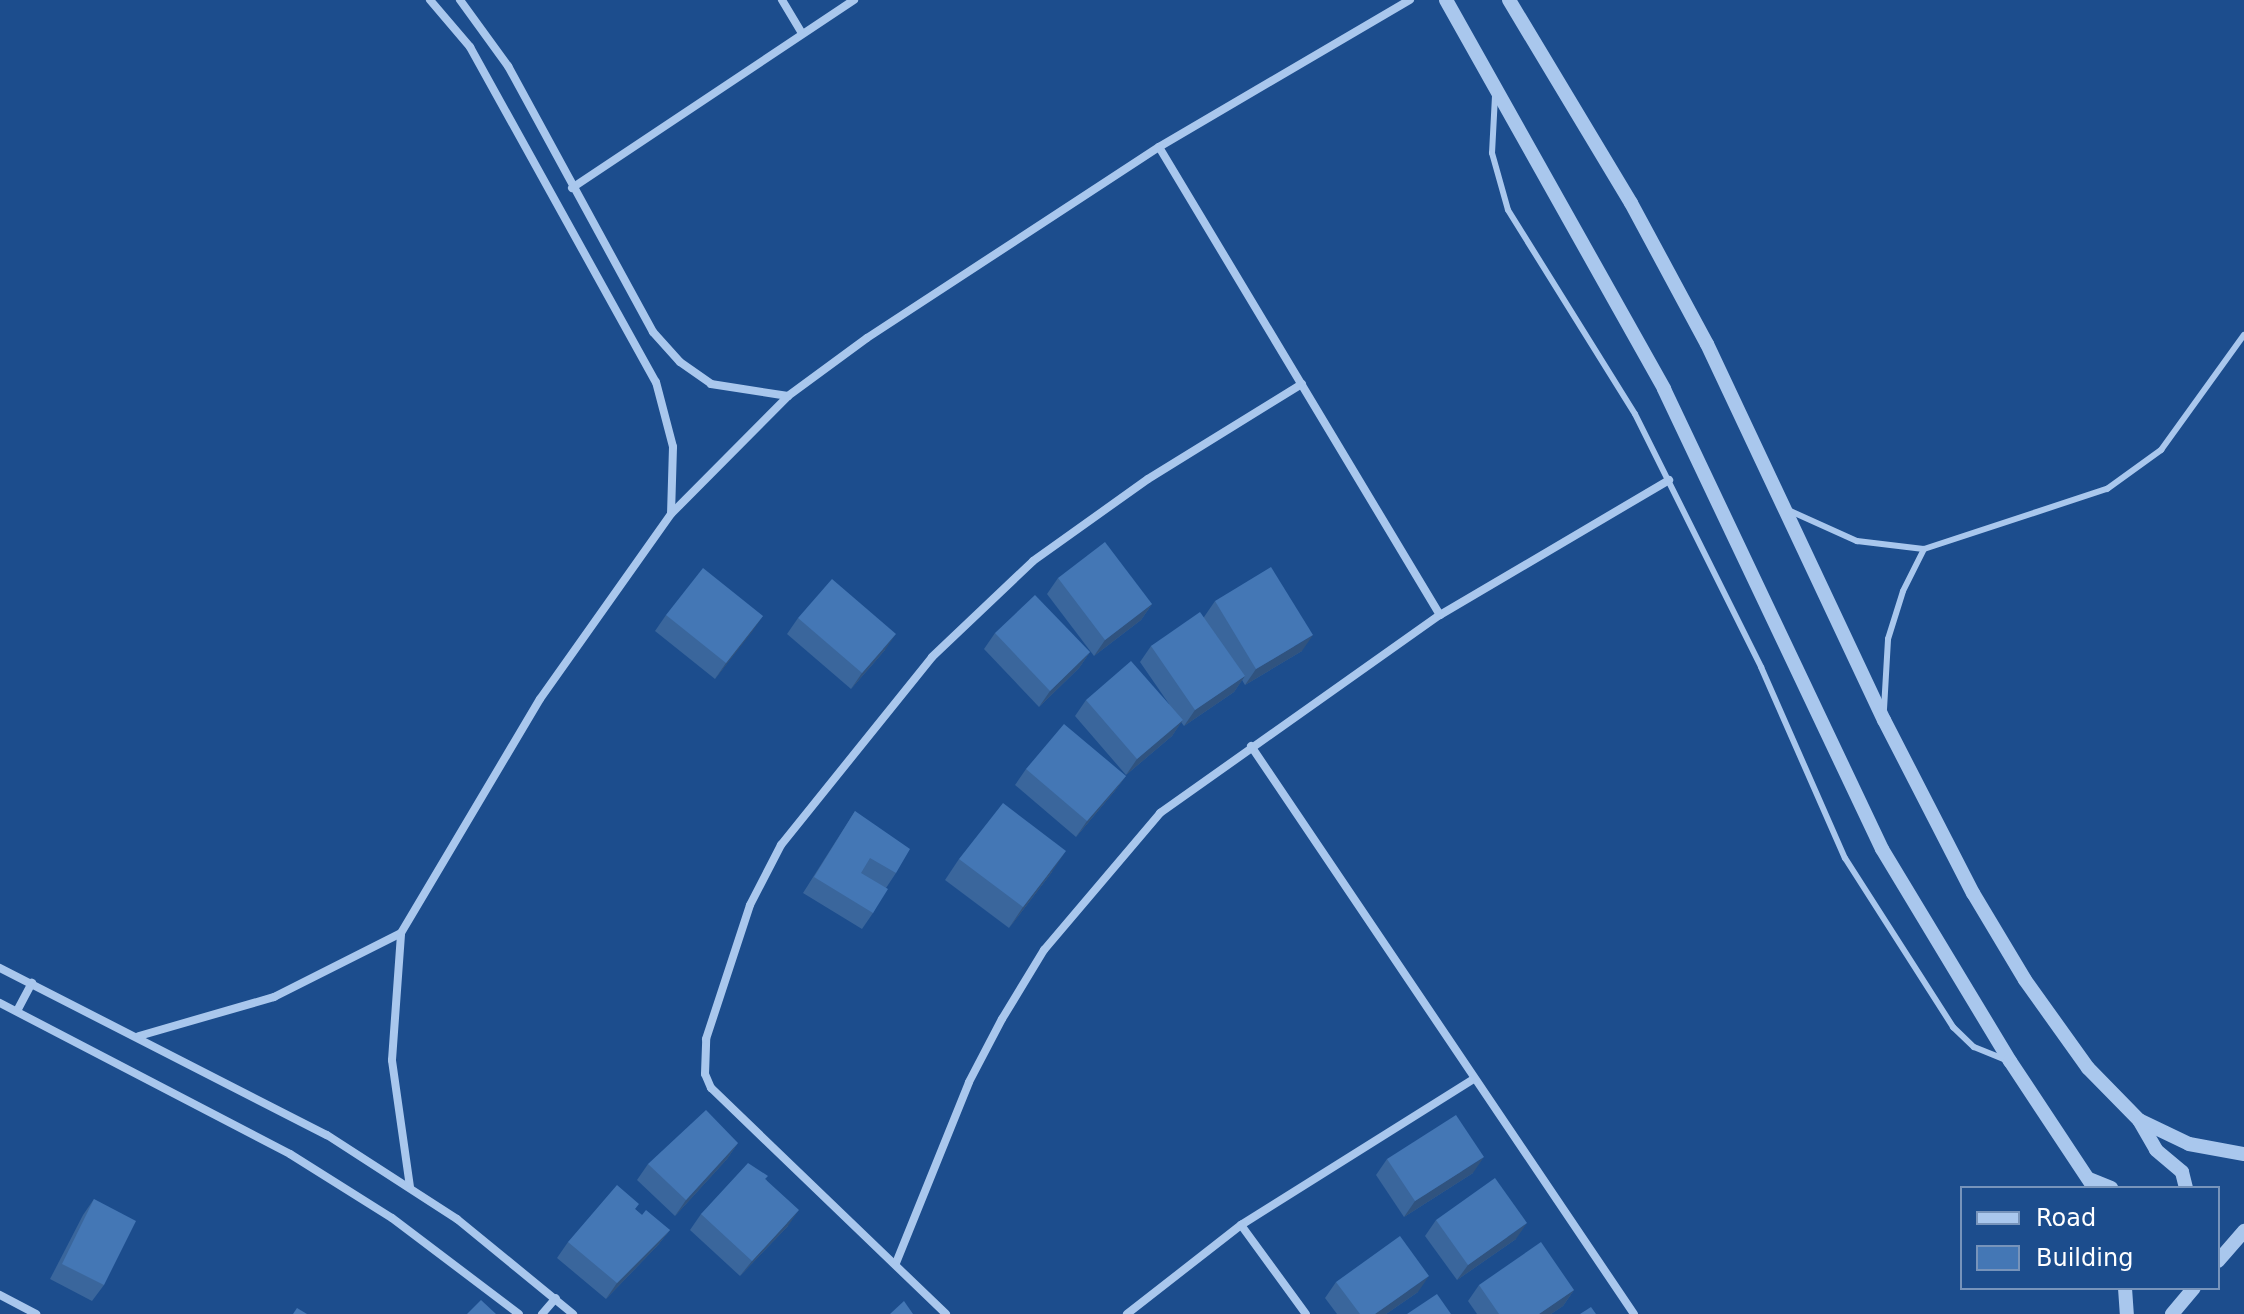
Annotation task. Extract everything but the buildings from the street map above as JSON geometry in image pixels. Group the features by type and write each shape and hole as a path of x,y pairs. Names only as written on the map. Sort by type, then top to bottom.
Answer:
{"street":[{"path":"430,0 470,47 636,342 667,413 674,458 671,514"},
{"path":"460,0 508,66 653,332 680,362 711,384 788,396"},
{"path":"782,0 801,32"},
{"path":"572,188 801,32 854,0"},
{"path":"410,1187 392,1060 401,933 540,699 671,514 788,396 867,338 1159,147 1410,0"},
{"path":"1446,0 1664,389 1882,849 2010,1061 2092,1184"},
{"path":"1509,0 1631,203 1707,344 1884,720 1973,893 2025,980 2088,1068 2139,1120 2156,1150 2182,1172 2186,1186"},
{"path":"1159,147 1440,615"},
{"path":"636,342 653,332"},
{"path":"946,1314 896,1263 719,1100 705,1074 706,1039 750,905 781,845 943,646 1033,561 1148,479 1302,384"},
{"path":"896,1263 969,1082 1044,950 1160,813 1440,615 1669,480"},
{"path":"1251,746 1472,1080 1634,1314"},
{"path":"139,1036 274,997 401,933"},
{"path":"0,968 139,1036 327,1135 410,1187 573,1314"},
{"path":"17,1011 32,983"},
{"path":"0,1003 290,1154 392,1218 519,1314"},
{"path":"1127,1314 1241,1225 1472,1080"},
{"path":"2139,1120 2189,1144 2244,1154"},
{"path":"1241,1225 1306,1314"},
{"path":"2220,1259 2244,1231"},
{"path":"2125,1290 2127,1314"},
{"path":"2172,1314 2192,1290"},
{"path":"0,1295 36,1314"},
{"path":"542,1314 556,1298"}],"lane":[{"path":"1495,84 1492,153 1508,210 1612,372 1669,480 1761,667 1845,858 1953,1027 1974,1047 2010,1061"},
{"path":"1784,508 1857,541 1924,549 2127,478 2161,450 2244,335"},
{"path":"1884,720 1888,639 1903,591 1924,549"}]}
